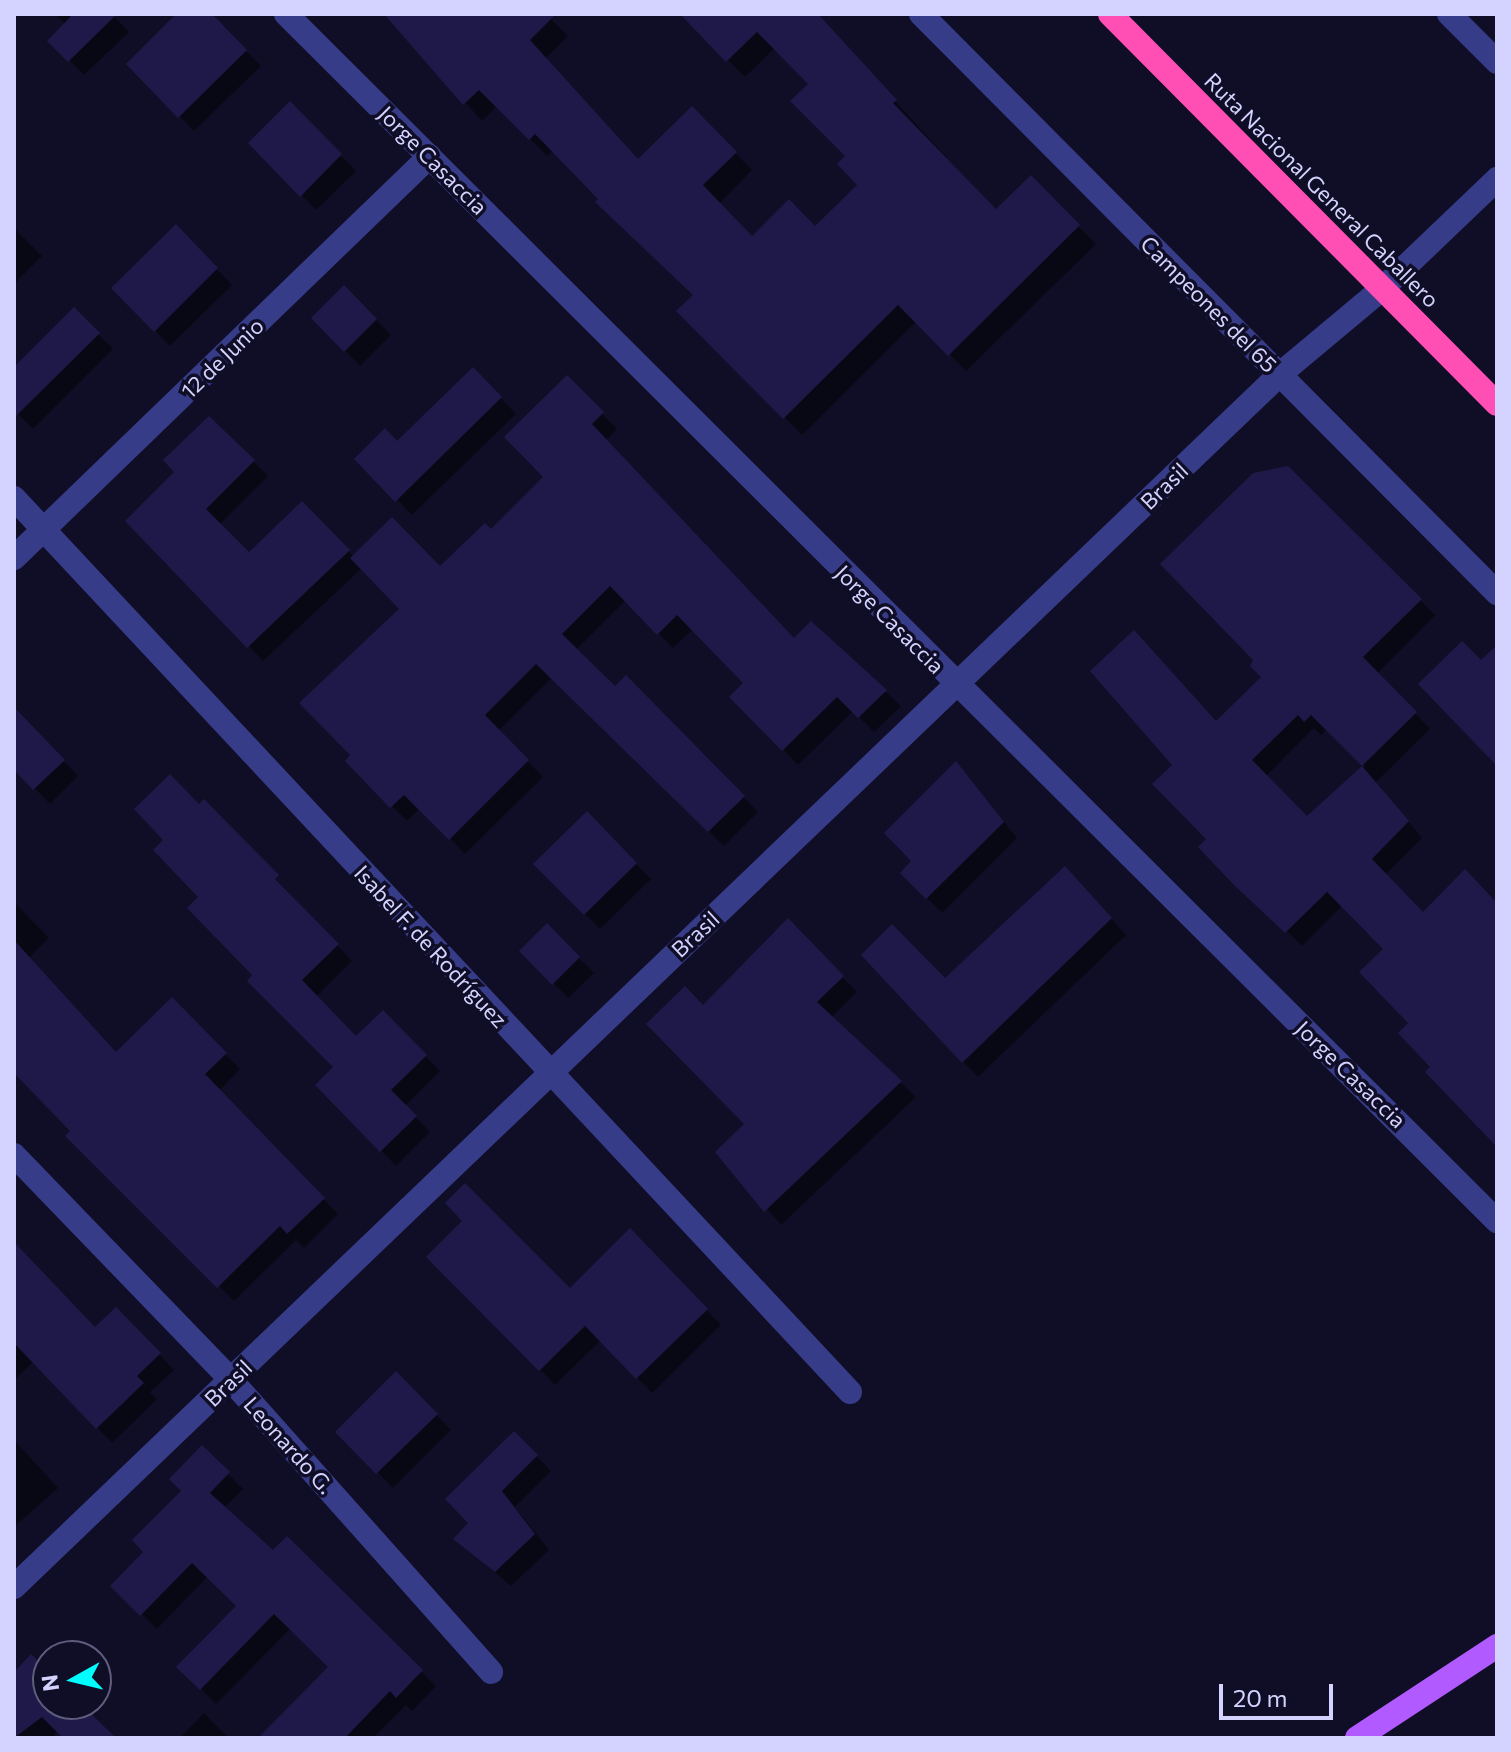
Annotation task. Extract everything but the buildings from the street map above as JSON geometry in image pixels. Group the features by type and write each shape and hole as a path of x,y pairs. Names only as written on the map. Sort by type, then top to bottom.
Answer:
{"highway":[{"name":"Ruta Nacional General Caballero","path":"1110,14 1497,404"}],"main road":[{"path":"1357,1738 1497,1646"}],"street":[{"name":"Jorge Casaccia","path":"286,14 957,687 1497,1221"},
{"name":"Campeones del 65","path":"921,14 1497,593"},
{"path":"1449,14 1497,62"},
{"name":"12 de Junio","path":"14,558 430,156"},
{"name":"Brasil","path":"14,1587 549,1072 957,687 1279,375 1383,288 1497,179"},
{"name":"Isabel F. de Rodríguez","path":"14,498 850,1392"},
{"name":"Leonardo G.","path":"14,1155 231,1380 491,1672"}]}
